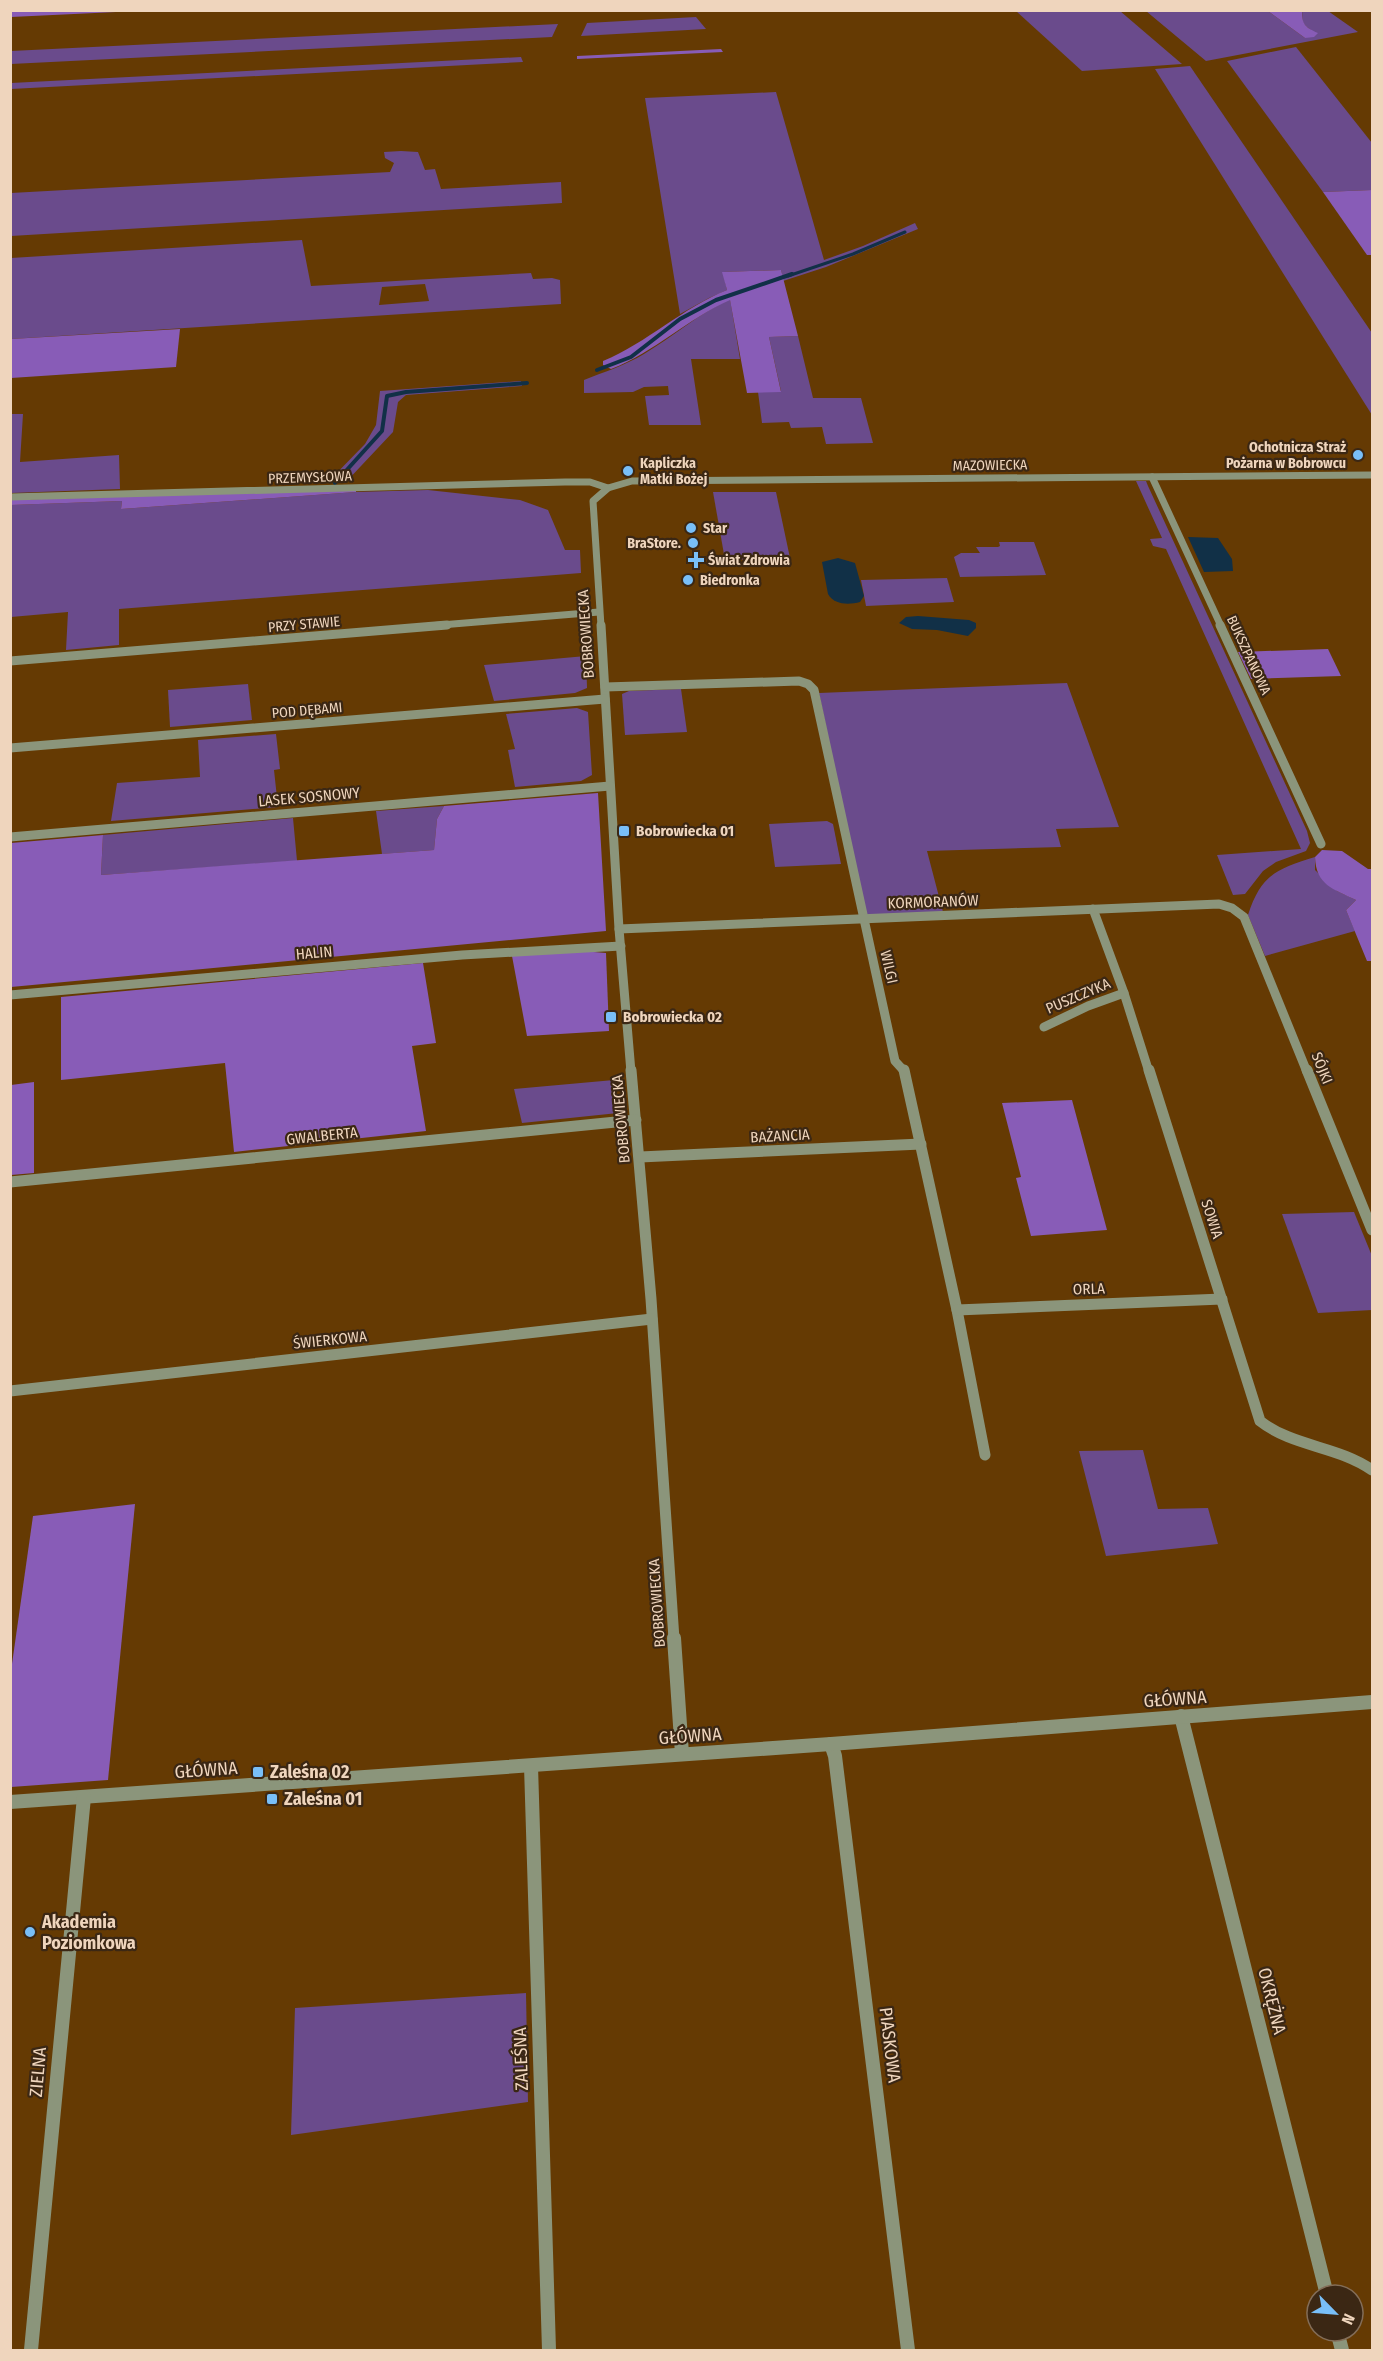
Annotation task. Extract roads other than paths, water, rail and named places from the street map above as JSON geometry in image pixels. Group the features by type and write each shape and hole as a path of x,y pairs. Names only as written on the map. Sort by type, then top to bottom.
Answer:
{"street":[{"name":"MAZOWIECKA","path":"608,488 632,481 1372,475"},
{"name":"BUKSZPANOWA","path":"1152,477 1321,844"},
{"name":"PRZEMYSŁOWA","path":"10,497 565,482 590,482 608,488"},
{"name":"BOBROWIECKA","path":"608,488 596,497 592,505 619,929 640,1157 682,1754"},
{"name":"PRZY STAWIE","path":"10,661 599,612"},
{"name":"WILGI","path":"604,687 799,681 808,684 814,690 895,1062 905,1072 957,1310 984,1455"},
{"name":"POD DĘBAMI","path":"10,748 605,699"},
{"name":"LASEK SOSNOWY","path":"10,837 610,786"},
{"name":"KORMORANÓW","path":"619,929 1219,904 1232,908 1244,917"},
{"name":"SOWIA","path":"1093,909 1124,993 1260,1420 1265,1426 1275,1431 1360,1460 1372,1470"},
{"name":"SÓJKI","path":"1244,917 1372,1230"},
{"name":"HALIN","path":"10,995 450,956 621,946"},
{"name":"PUSZCZYKA","path":"1044,1027 1088,1006 1124,993"},
{"name":"GWALBERTA","path":"10,1182 636,1120"},
{"name":"BAŻANCIA","path":"640,1157 921,1144"},
{"name":"ORLA","path":"957,1310 1222,1299"},
{"name":"ŚWIERKOWA","path":"10,1391 652,1319"},
{"name":"GŁÓWNA","path":"10,1802 831,1744 1372,1702"},
{"name":"OKRĘŻNA","path":"1181,1716 1324,2283"},
{"name":"PIASKOWA","path":"831,1744 836,1768 908,2350"},
{"name":"ZALEŚNA","path":"531,1766 549,2350"},
{"name":"ZIELNA","path":"31,2350 84,1797"}],"water":[{"path":"1188,537 1218,538 1232,559 1233,571 1204,572"},
{"path":"838,558 855,563 864,596 860,602 842,603 834,600 828,594 822,562"},
{"path":"906,617 969,620 976,623 976,628 968,636 937,630 912,629 899,623"}],"waterway":[{"path":"788,276 853,254 905,232"},
{"path":"597,370 631,357 680,319 716,300 792,274"},
{"path":"335,483 382,431 387,396 406,392 527,383"}],"place":[{"name":"Ochotnicza Straż Pożarna w Bobrowcu","path":"1358,455"},
{"name":"Kapliczka Matki Bożej","path":"628,471"},
{"name":"Star","path":"691,528"},
{"name":"BraStore.","path":"693,543"},
{"name":"Świat Zdrowia","path":"696,560"},
{"name":"Biedronka","path":"688,580"},
{"name":"Bobrowiecka 01","path":"624,831"},
{"name":"Bobrowiecka 02","path":"611,1017"},
{"name":"Zaleśna 02","path":"258,1772"},
{"name":"Zaleśna 01","path":"272,1799"},
{"name":"Akademia Poziomkowa","path":"30,1932"}]}
